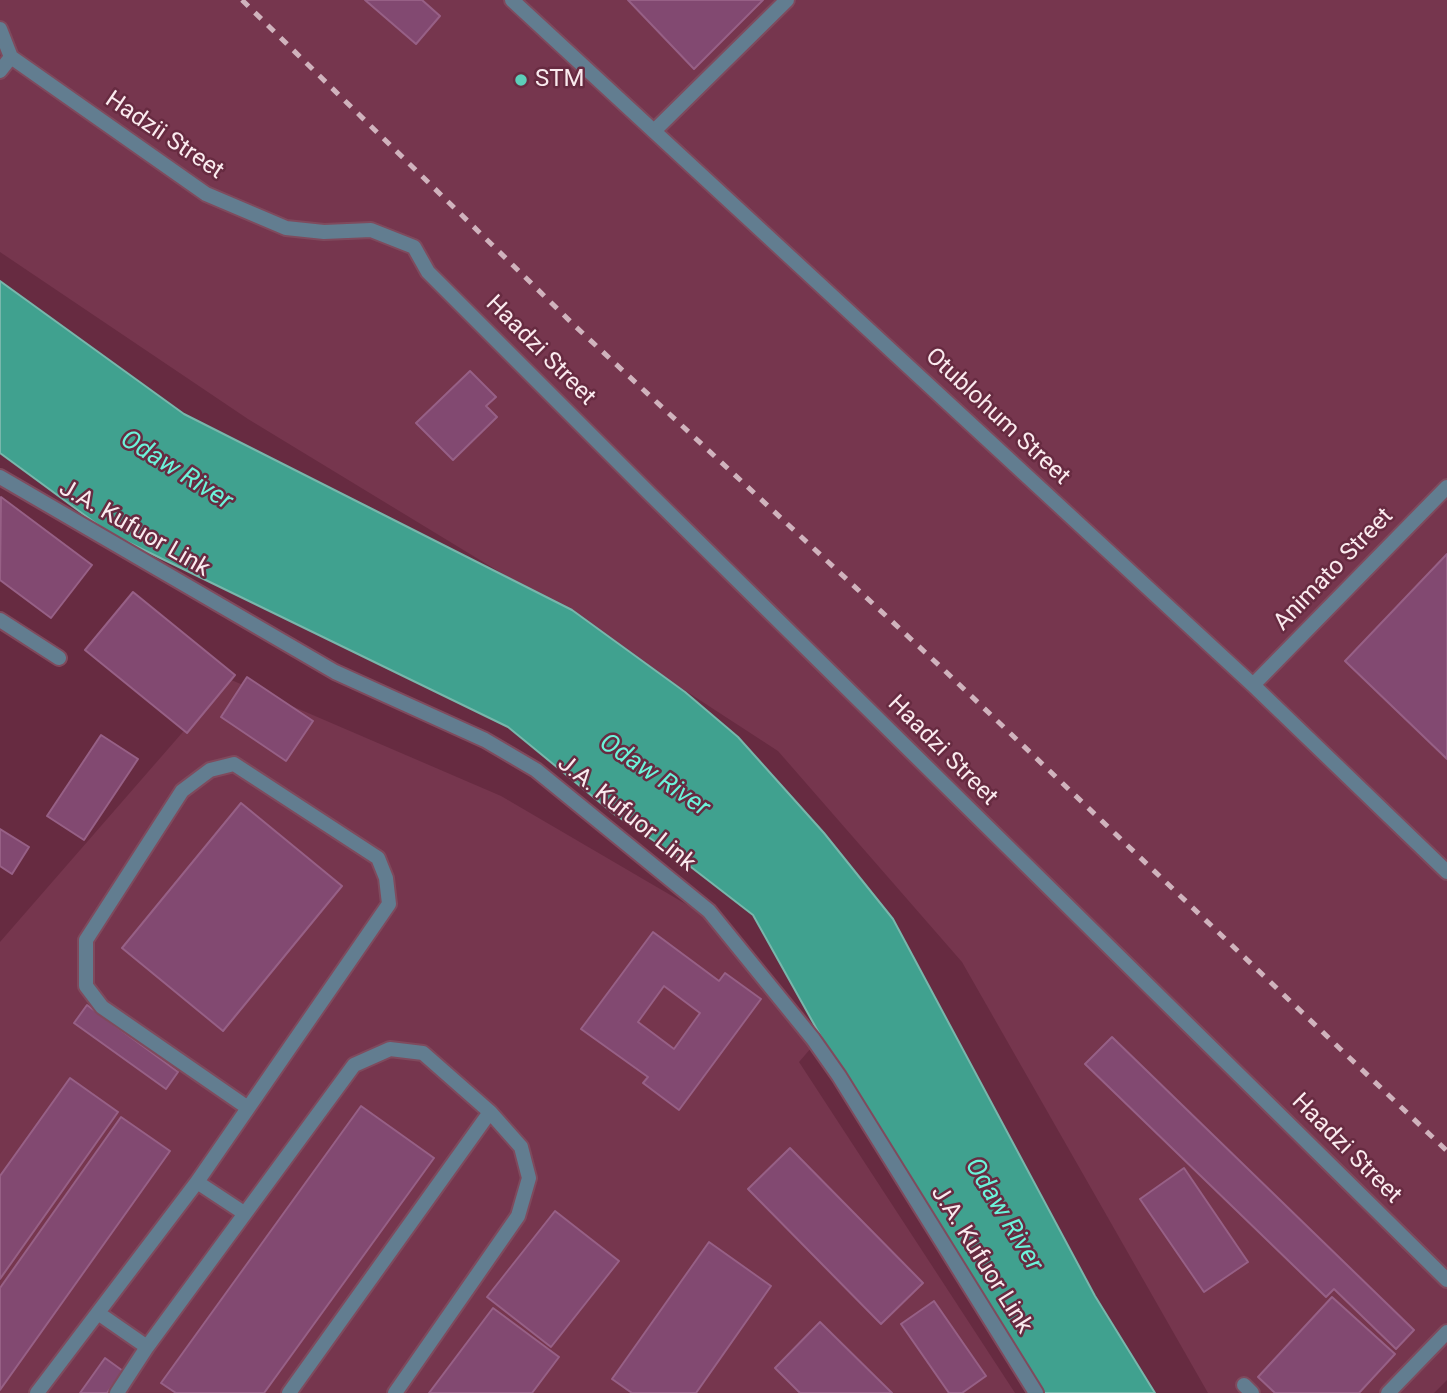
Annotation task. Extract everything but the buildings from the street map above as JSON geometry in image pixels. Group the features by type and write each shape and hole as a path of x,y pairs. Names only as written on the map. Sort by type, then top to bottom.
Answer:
{"street":[{"name":"Otublohum Street","path":"512,0 1253,685 1446,869"},
{"path":"653,131 787,0"},
{"path":"0,29 12,57 0,71"},
{"name":"Hadzii Street","path":"12,57 206,194 286,228 324,232 371,230 414,247"},
{"name":"Haadzi Street","path":"414,247 428,272 1447,1280"},
{"name":"J.A. Kufuor Link","path":"0,477 335,672 507,751 536,771 709,911 813,1039 839,1076 1037,1393"},
{"name":"Animato Street","path":"1253,685 1447,486"},
{"path":"0,620 59,658"},
{"path":"37,1393 197,1182 389,904 386,878 378,858 234,764 210,771 182,792 86,940 86,986 102,1006 248,1108"},
{"path":"120,1392 147,1347 354,1065 390,1049 423,1054 490,1112 521,1147 529,1178 518,1216 395,1393"},
{"path":"289,1393 490,1112"},
{"path":"197,1182 244,1213"},
{"path":"98,1313 147,1347"},
{"path":"1388,1393 1447,1332"}],"shaded area":[{"path":"0,0 1447,0 1447,1380 1434,1393 1208,1393 962,962 778,751 549,602 248,419 0,252"},
{"path":"229,679 501,796 708,917 811,1048 799,1062 1015,1393 0,1393 0,942"}],"water":[{"name":"Odaw River","path":"0,281 184,414 572,610 685,692 738,737 824,833 893,919 1095,1296 1155,1393 1043,1393 829,1051 753,915 678,857 614,814 508,727 109,533 0,453"}],"railway":[{"path":"242,0 575,326 943,669 1447,1151"}],"place":[{"name":"STM","path":"521,80"}]}
